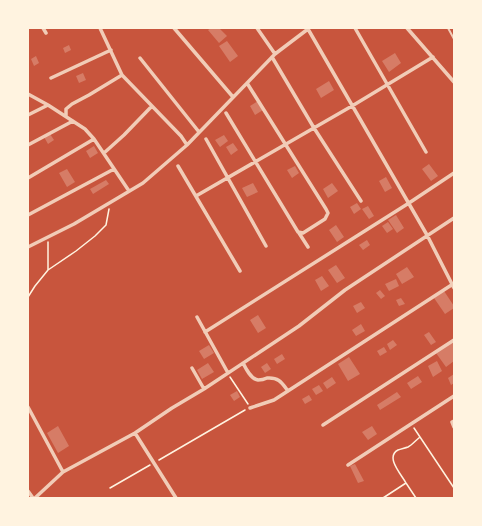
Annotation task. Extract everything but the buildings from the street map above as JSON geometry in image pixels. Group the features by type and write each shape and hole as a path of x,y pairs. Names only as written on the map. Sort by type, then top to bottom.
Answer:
{"street":[{"path":"43,28 46,33"},
{"path":"100,28 122,75 181,136 187,145"},
{"path":"174,28 233,97"},
{"path":"257,28 314,128 361,201"},
{"path":"355,28 426,152"},
{"path":"407,28 454,82"},
{"path":"28,247 74,224 143,183 187,145 273,56 306,29 409,203 453,285 274,400 250,408"},
{"path":"51,78 111,50"},
{"path":"196,196 352,106 433,57"},
{"path":"140,58 199,132"},
{"path":"66,116 66,109 72,104 90,95 122,75"},
{"path":"247,83 328,213 325,219 303,233 298,232"},
{"path":"28,94 86,129 129,191"},
{"path":"28,115 48,105"},
{"path":"104,153 152,106"},
{"path":"226,113 308,247"},
{"path":"28,145 73,120"},
{"path":"28,178 94,139"},
{"path":"206,139 266,246"},
{"path":"178,166 240,271"},
{"path":"28,215 114,169"},
{"path":"205,332 454,173"},
{"path":"28,491 34,498 63,472 135,433 243,364 299,326 345,290 454,218"},
{"path":"197,317 228,373"},
{"path":"323,425 454,340"},
{"path":"243,364 252,377 257,380 274,378 279,380 288,391"},
{"path":"192,368 204,389"},
{"path":"348,465 454,396"},
{"path":"28,407 63,472"},
{"path":"454,421 452,424 454,427"},
{"path":"135,433 176,498"}],"lane":[{"path":"448,28 454,39"}],"path":[{"path":"28,297 48,270 76,251 106,225 109,203"},
{"path":"48,270 49,236"},
{"path":"110,488 250,408 228,373"},
{"path":"411,424 454,488"},
{"path":"416,498 392,458 398,450 409,446 420,437"},
{"path":"383,498 406,483"}]}
